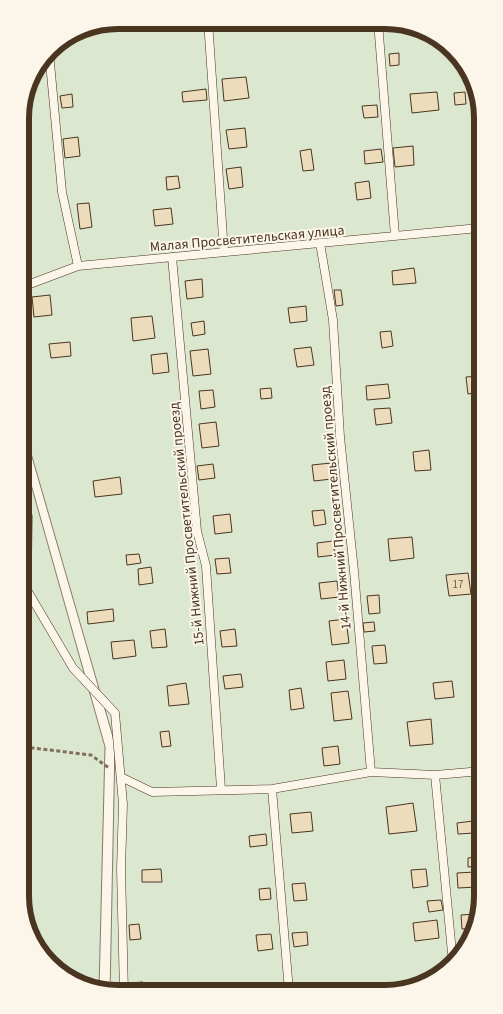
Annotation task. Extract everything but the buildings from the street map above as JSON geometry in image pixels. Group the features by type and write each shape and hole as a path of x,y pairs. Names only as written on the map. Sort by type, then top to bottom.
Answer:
{"lane":[{"path":"209,29 224,252"},
{"path":"379,29 395,236"},
{"path":"50,61 62,192 78,266"},
{"name":"Малая Просветительская улица","path":"29,284 78,266 474,228"},
{"name":"14-й Нижний Просветительский проезд","path":"320,243 333,320 340,437 354,571 371,772"},
{"name":"15-й Нижний Просветительский проезд","path":"172,257 197,531 206,566 221,789"},
{"path":"29,593 73,668 115,713 123,804 121,869 124,985"},
{"path":"121,777 152,792 272,789 371,772 435,775 474,772"},
{"path":"435,775 452,954"},
{"path":"272,789 288,985"}],"path":[{"path":"29,748 91,755 121,777"}],"green space":[{"path":"385,29 414,33 444,51 459,68 470,89 474,118 474,902 471,919 462,941 448,959 435,970 414,981 403,984 110,984 115,744 29,446 29,112 33,89 44,68 59,51 78,38 100,30"},
{"path":"29,477 105,747 99,983 73,973 55,959 41,941 33,925 30,908"}]}
